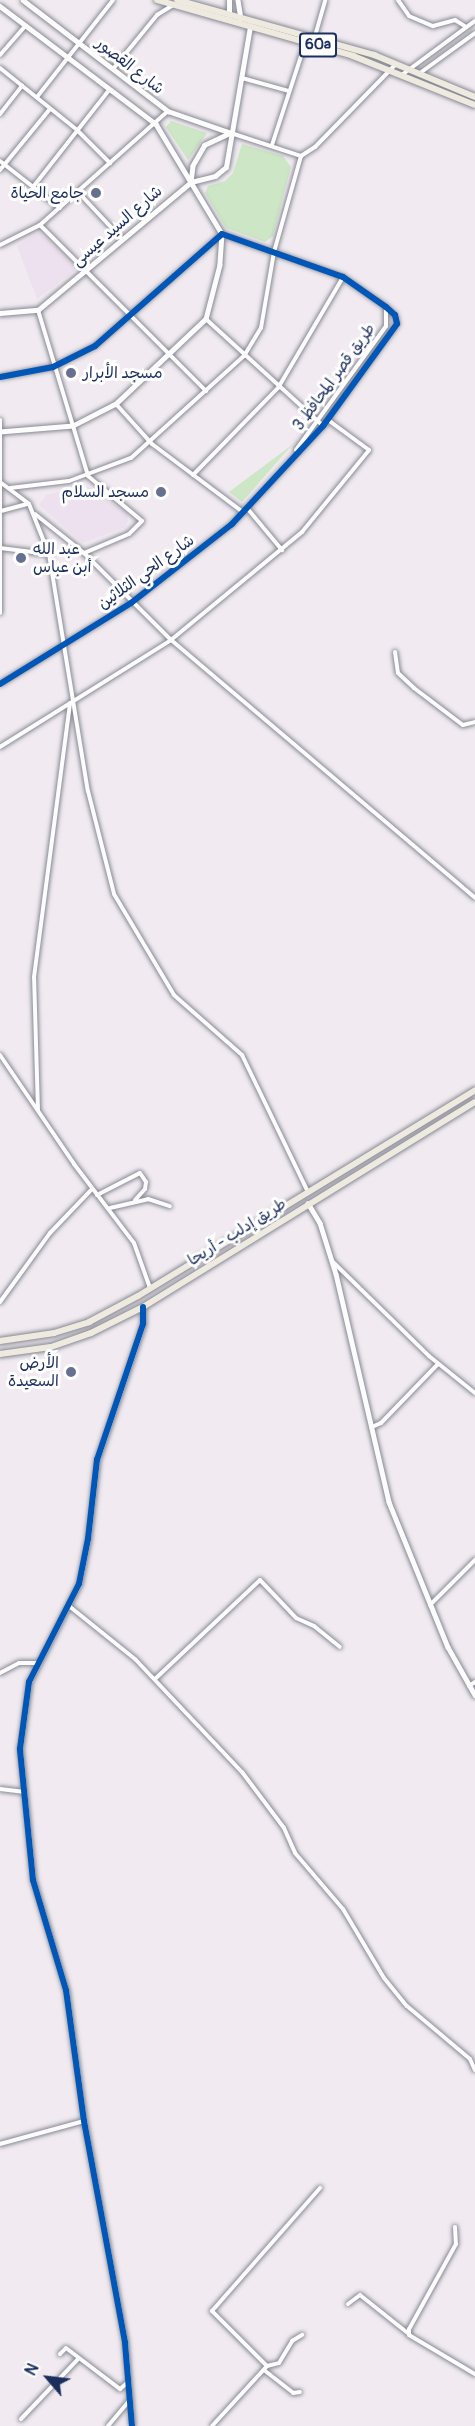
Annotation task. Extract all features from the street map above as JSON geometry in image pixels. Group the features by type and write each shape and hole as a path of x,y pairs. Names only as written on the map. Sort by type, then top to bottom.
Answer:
{"main road":[{"name":"60a","path":"157,0 394,66"},
{"name":"60a","path":"179,1 315,36 475,98"},
{"name":"60a","path":"418,76 475,105"},
{"name":"طريق إدلب - أريحا","path":"0,1341 26,1340 89,1322 150,1289 475,1090"},
{"name":"طريق إدلب - أريحا","path":"0,1354 51,1347 91,1333 143,1307 308,1203 475,1102"},
{"path":"225,1242 231,1251"}],"street":[{"name":"شارع القصور","path":"23,0 168,111 231,133"},
{"path":"37,97 113,0"},
{"path":"229,0 228,14 233,21"},
{"path":"191,182 215,176 226,167 250,27 239,17 238,0"},
{"path":"315,36 325,0"},
{"path":"398,0 409,16 433,26 455,20 466,27"},
{"path":"113,69 170,5 179,1"},
{"name":"شارع القصور","path":"0,6 156,124"},
{"path":"405,71 475,21"},
{"path":"0,55 25,26"},
{"path":"418,76 475,33"},
{"path":"272,146 306,41"},
{"path":"10,488 88,476 131,458 152,444 244,356 261,328 274,252 301,156 315,147 394,66"},
{"path":"0,68 77,130 110,163"},
{"path":"242,78 289,91"},
{"path":"0,114 22,86"},
{"path":"33,187 109,90"},
{"path":"0,170 7,166 50,109"},
{"path":"0,245 40,225 168,111"},
{"path":"1,432 73,426 116,404 171,355 206,319 220,265 222,234 156,124"},
{"path":"191,182 193,166 205,145 231,133 301,156"},
{"path":"0,161 60,208"},
{"name":"شارع السيد عيسى","path":"38,310 191,182"},
{"path":"78,192 122,239"},
{"path":"40,225 206,391"},
{"path":"222,234 343,277 395,315 396,331 323,426 290,458"},
{"path":"0,377 56,365 95,346 222,234"},
{"path":"193,475 279,388 343,277"},
{"name":"طريق قصر المحافظ 3","path":"290,458 386,326 386,307"},
{"path":"0,313 38,310 88,476 142,521 129,534 84,553"},
{"path":"206,319 323,426"},
{"path":"116,404 152,444 243,512"},
{"path":"0,420 0,613"},
{"path":"0,747 171,640 302,532 369,450 328,420"},
{"name":"شارع الحي الثلاثين","path":"0,684 131,603 243,512 290,458"},
{"path":"1,482 28,504 49,554 71,691 34,977 38,1110"},
{"path":"0,511 28,504"},
{"path":"247,507 282,550"},
{"path":"32,512 84,553 131,603 171,640 475,898"},
{"path":"0,548 49,554"},
{"path":"395,652 398,673 414,688 463,725 475,722"},
{"path":"71,702 88,791 114,894 174,995 242,1054 308,1192"},
{"path":"0,1055 92,1189 110,1208 134,1243 150,1289"},
{"path":"97,1195 140,1173 146,1182 135,1200"},
{"path":"0,1302 43,1242 92,1189"},
{"path":"110,1208 135,1200 147,1199 170,1206"},
{"path":"308,1203 320,1223 332,1260 388,1502 429,1605 475,1695"},
{"path":"332,1260 438,1364 475,1393"},
{"path":"132,2426 129,2382 84,2121 66,1990 33,1880 23,1792 23,1709 37,1663 69,1606 88,1539 97,1460 142,1324 143,1307"},
{"path":"372,1427 381,1423 438,1364"},
{"path":"429,1605 475,1560"},
{"path":"155,1679 260,1580 296,1618 314,1626 340,1647"},
{"path":"69,1606 186,1708 267,1803 296,1853 343,1909 364,1950 407,2006 470,2059 475,2070"},
{"path":"0,1673 19,1664 37,1663"},
{"path":"469,1686 475,1682"},
{"path":"0,1789 23,1792"},
{"path":"0,2144 84,2121"},
{"path":"300,2391 293,2392 265,2368 212,2311 320,2188"},
{"path":"409,2334 409,2329 456,2244 455,2228"},
{"path":"348,2304 360,2295 409,2334 475,2374"},
{"path":"212,2426 265,2368 279,2363 292,2341 302,2335"},
{"path":"60,2354 66,2348 120,2389 129,2382"},
{"path":"21,2419 80,2358"},
{"path":"108,2426 130,2400"}],"shaded area":[{"path":"39,232 79,267 37,299 17,246"},
{"path":"85,485 127,513 128,521 125,527 83,543 39,505 46,495"}],"green space":[{"path":"171,121 207,133 188,160 166,127"},
{"path":"242,144 283,156 291,167 273,236 265,242 226,228 205,193 208,186 225,181 233,173"},
{"path":"292,445 242,502 229,492"}],"cycle path":[{"path":"0,377 53,367 95,346 222,234 343,277 386,307 395,315 397,324 323,426 232,524 131,603 0,684"},
{"path":"132,2426 125,2342 84,2121 66,1990 33,1880 20,1749 29,1682 79,1584 88,1539 97,1460 143,1324 143,1307"}],"place":[{"name":"جامع الحياة","path":"96,193"},
{"name":"مسجد الأبرار","path":"71,373"},
{"name":"مسجد السلام","path":"161,492"},
{"name":"عبد الله أبن عباس","path":"21,558"},
{"name":"الأرض السعيدة","path":"71,1372"}]}
